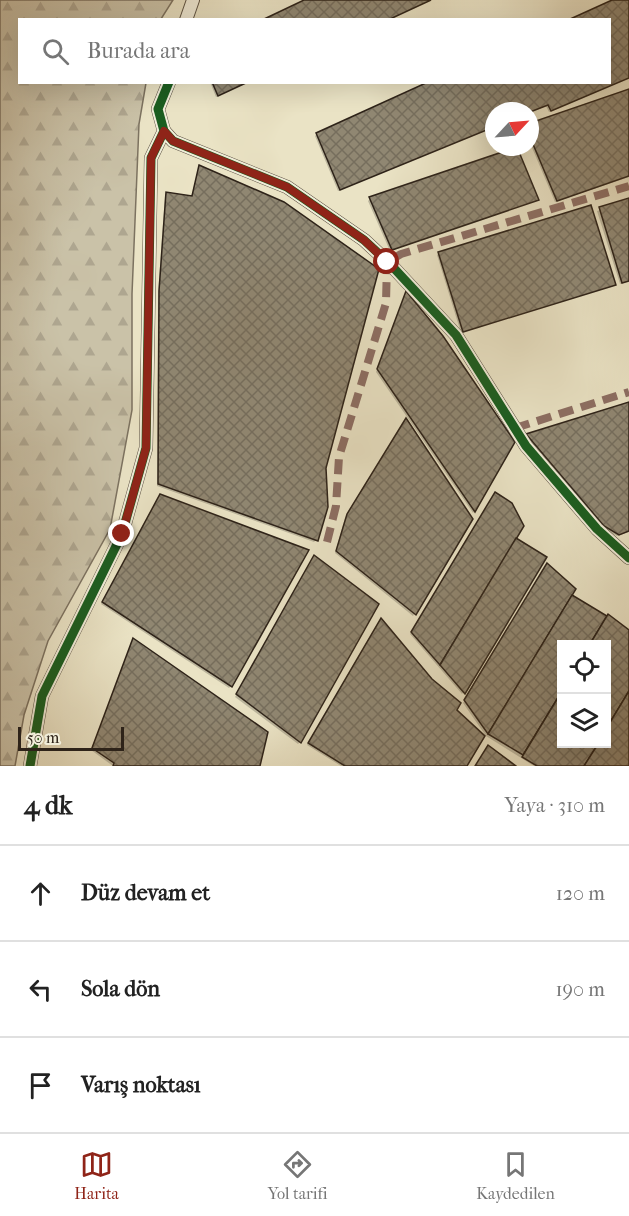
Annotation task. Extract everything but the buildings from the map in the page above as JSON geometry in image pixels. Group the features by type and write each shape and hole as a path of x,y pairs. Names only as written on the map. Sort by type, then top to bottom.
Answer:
{"street":[{"path":"187,18 193,0"},
{"path":"168,84 158,109 164,131 173,141 287,187 364,240 391,265 456,335 526,446 597,529 629,558"},
{"path":"30,766 42,696 122,534 146,448 151,158 164,131"}],"green space":[{"path":"0,0 173,0 162,18 18,18 18,84 146,84 139,124 132,294 132,410 110,529 48,641 24,715 15,766 0,766"}],"marked path":[{"path":"327,542 336,506 339,457 386,303 387,262 401,254 629,186"},
{"path":"515,428 629,392"}],"cycle path":[{"path":"30,766 42,696 122,534 146,448 151,158 164,131 158,109 168,84"},
{"path":"164,131 173,141 287,187 364,240 391,265 456,335 526,446 597,529 629,558"}],"route":[{"path":"122,534 146,448 151,158 164,131 173,141 287,187 364,240 387,262"}]}
